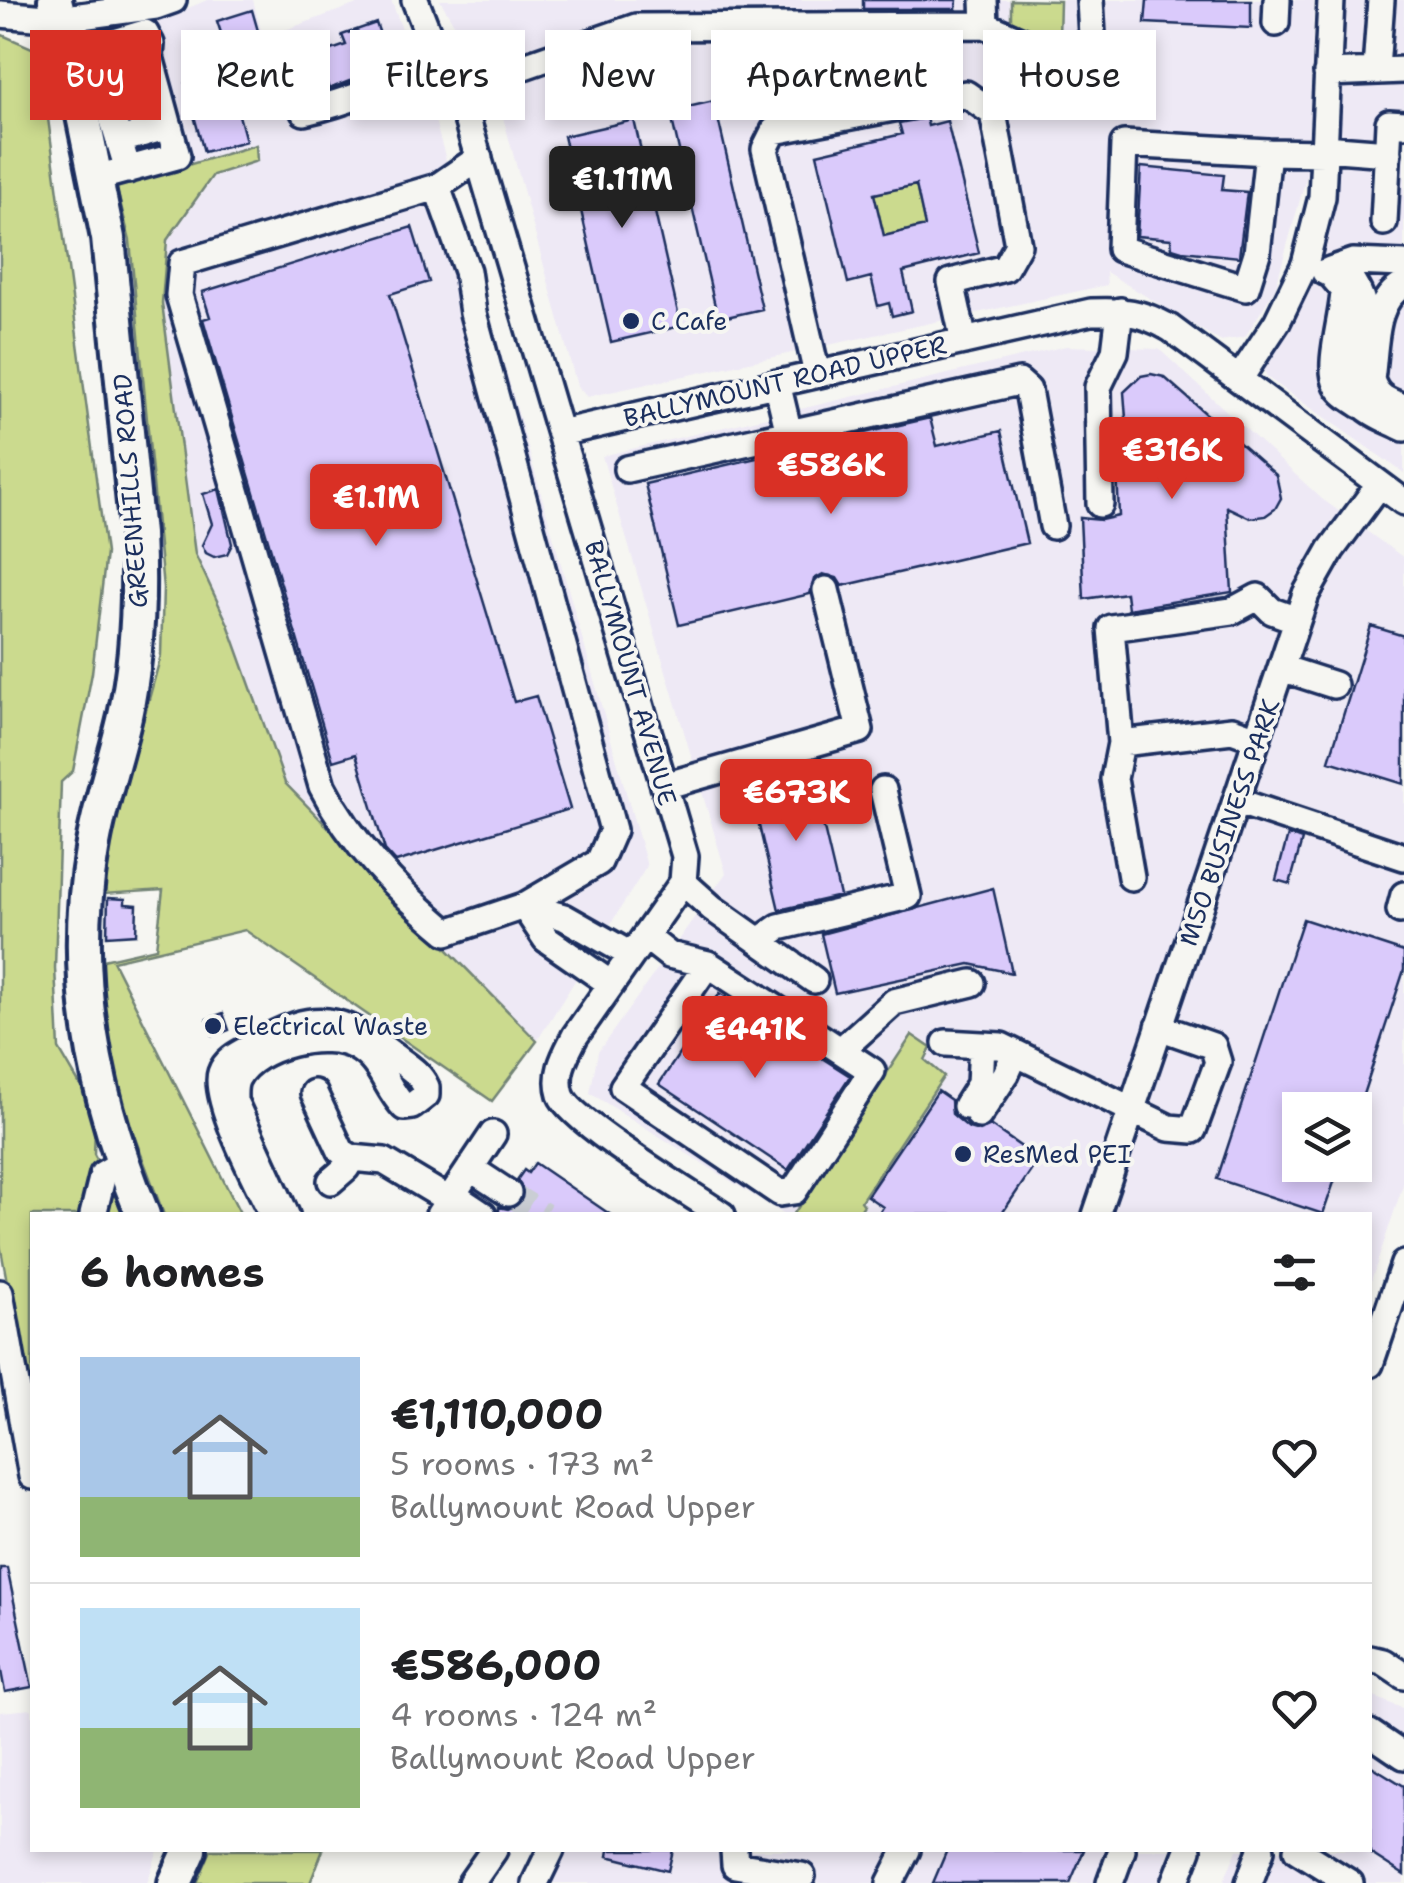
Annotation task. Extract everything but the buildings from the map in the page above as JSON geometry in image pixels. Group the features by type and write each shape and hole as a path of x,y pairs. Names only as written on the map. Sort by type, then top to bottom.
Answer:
{"main road":[{"name":"GREENHILLS ROAD","path":"98,120 96,178 116,306 139,581 134,667 92,850 83,952 87,1009 100,1088 122,1162 143,1212"},
{"path":"176,1883 189,1852"}],"street":[{"path":"0,14 156,6 173,0"},
{"path":"415,0 428,30"},
{"path":"525,66 636,28 984,12 1052,54 1093,53 1090,0"},
{"path":"1240,378 1315,268 1332,0"},
{"path":"1376,69 1381,0"},
{"path":"1328,73 1404,70"},
{"path":"817,374 765,149 774,131 966,94 993,113 1018,246 1006,268 951,282 964,341"},
{"path":"96,178 125,158 172,137 161,98"},
{"path":"110,120 125,158"},
{"path":"467,120 560,433"},
{"path":"1384,222 1389,123 1404,124"},
{"path":"1268,152 1257,253 1246,288 1120,249 1124,144 1268,152 1388,153"},
{"path":"437,187 467,271 473,314 613,830 598,862 524,906 447,932 405,897 342,825 322,786 179,294 182,262 437,187 478,158"},
{"path":"1315,268 1353,262 1404,264"},
{"path":"1315,268 1346,272 1358,288 1364,314 1354,394 1364,406 1404,428"},
{"path":"1404,284 1391,291 1382,305 1371,379 1374,391 1386,401 1404,407"},
{"path":"1100,504 1098,387 1116,352 1120,311"},
{"name":"BALLYMOUNT ROAD UPPER","path":"560,433 1090,312 1120,311 1144,314 1170,328 1404,502"},
{"path":"627,469 791,441 1019,382 1028,390 1053,526"},
{"path":"777,383 791,441"},
{"name":"BALLYMOUNT AVENUE","path":"560,433 685,856 682,882"},
{"name":"M50 BUSINESS PARK","path":"1097,1212 1306,594 1331,550 1379,484"},
{"path":"664,786 860,730 826,590"},
{"path":"1132,878 1114,778 1121,743 1111,628 1232,612 1258,597 1272,610 1298,620"},
{"path":"1281,668 1334,685"},
{"path":"1121,743 1232,730 1257,739"},
{"path":"759,941 779,927 908,896 883,790"},
{"path":"1236,800 1404,857"},
{"path":"718,1212 567,1106 560,1094 561,1062 682,882 814,980"},
{"path":"524,906 639,946 708,964 872,1071 794,1192 780,1193 623,1087 708,964"},
{"path":"524,906 546,940 611,984"},
{"path":"840,1050 894,1002 972,983"},
{"path":"272,1212 228,1118 220,1095 220,1074 230,1059 270,1036 318,1021 351,1026 415,1072 422,1079 426,1095 404,1107 394,1096 378,1063 356,1046 332,1037 302,1040 264,1054 239,1073 234,1101 285,1212"},
{"path":"946,1042 1000,1046 1169,1128 1193,1130 1218,1062 1212,1046 1160,1027"},
{"path":"982,1045 980,1084 973,1110 1006,1074 1015,1054"},
{"path":"314,1093 342,1151 352,1158 384,1162 447,1204 473,1212"},
{"path":"447,1204 493,1134"},
{"path":"331,1181 352,1158"},
{"path":"94,1212 103,1174 122,1162"},
{"path":"470,1168 508,1194"},
{"path":"1372,1358 1404,1264"},
{"path":"0,1294 30,1467"},
{"path":"1372,1733 1404,1756"},
{"path":"471,1883 493,1852"},
{"path":"535,1883 551,1852"},
{"path":"890,1883 906,1852"},
{"path":"1110,1883 1121,1852"},
{"path":"1175,1883 1187,1852"},
{"path":"1249,1883 1260,1852"},
{"path":"1300,1852 1350,1883"},
{"path":"734,1866 802,1876"}],"shaded area":[{"path":"207,0 253,0 261,30 181,30 181,120 330,120 330,30 285,30 368,0 391,0 402,30 350,30 350,120 435,120 647,866 537,1041 285,783 228,624 195,554 162,303 167,240 213,175 257,161 255,145 116,186 102,120 161,120 161,30 102,30 156,22"},
{"path":"440,0 1314,0 1308,171 1275,289 1245,337 1220,341 1106,272 1107,285 587,397 577,386 504,120 525,120 525,30 458,30"},
{"path":"1322,0 1404,0 1404,473 1268,378 1249,344 1285,282 1314,181"},
{"path":"1066,346 1159,349 1322,499 1404,558 1404,1182 1372,1278 1372,1212 780,1212 590,1093 598,1052 726,873 602,456"},
{"path":"1372,1696 1404,1709 1404,1883 1223,1883 1236,1852 1372,1852"},
{"path":"30,1709 30,1852 157,1852 147,1883 0,1883 0,1712"},
{"path":"537,1852 1169,1852 1158,1883 516,1883"}],"green space":[{"path":"1011,0 1060,1 1059,30 1011,30"},
{"path":"0,34 30,47 30,120 48,120 106,553 92,673 73,771 61,782 55,968 59,1049 90,1102 95,1127 94,1154 125,1212 30,1212 30,1406 0,1244"},
{"path":"256,145 257,161 213,175 167,240 162,303 195,554 228,624 285,783 537,1041 492,1101 245,930 113,961 239,1212 163,1212 127,1117 105,1034 99,961 156,948 163,890 104,894 112,835 161,655 163,588 130,241 116,186"},
{"path":"916,185 925,226 884,236 874,194"},
{"path":"912,1035 931,1048 925,1060 944,1076 861,1201 864,1205 859,1212 795,1212"},
{"path":"210,1852 322,1852 310,1883 197,1883"}],"tunnel":[{"path":"508,1193 539,1212"}],"place":[{"name":"C Cafe","path":"631,321"},
{"name":"Electrical Waste","path":"213,1026"},
{"name":"ResMed PEI","path":"963,1154"}]}
